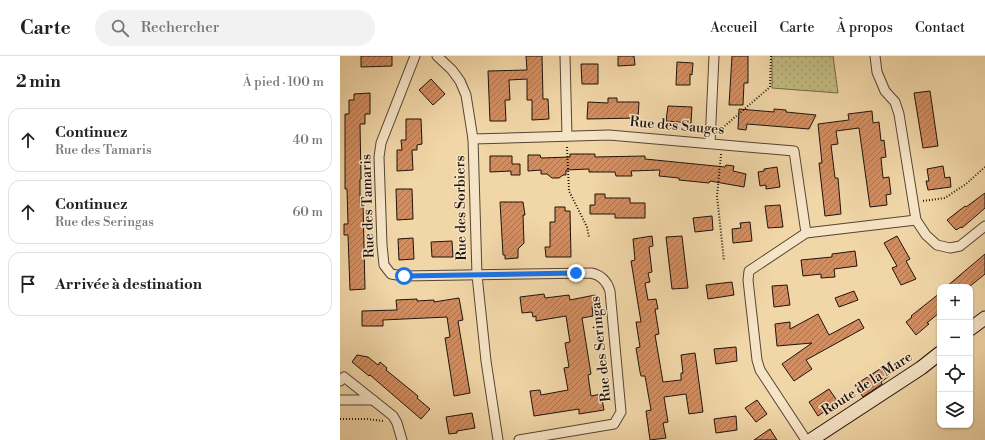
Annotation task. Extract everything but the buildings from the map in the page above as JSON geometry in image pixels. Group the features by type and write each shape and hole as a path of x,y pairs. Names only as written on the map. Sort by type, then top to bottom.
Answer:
{"street":[{"name":"Rue des Tamaris","path":"415,56 384,136 379,157 384,265 391,274 404,276 477,275"},
{"name":"Rue des Sorbiers","path":"437,56 452,70 460,81 466,95 473,139 477,275 486,361 498,440"},
{"path":"565,56 567,136"},
{"path":"710,143 714,56"},
{"path":"875,56 877,72 882,85 885,91 895,102 899,114 916,220 926,235 937,245 950,248 960,246 985,226"},
{"name":"Rue des Sauges","path":"473,139 624,136 794,151 806,234"},
{"path":"806,440 760,370 757,360 748,280 750,271 806,234 916,220"},
{"name":"Rue des Seringas","path":"477,275 591,273 602,277 608,285 610,291 621,412 614,424 519,440"},
{"path":"973,328 985,318"},
{"name":"Route de la Mare","path":"811,440 921,368 937,355"},
{"path":"340,382 344,378 393,416 397,423 402,440"},
{"path":"340,400 373,400"}],"path":[{"path":"722,129 770,88 771,56"},
{"path":"567,136 569,190 587,227 589,237"},
{"path":"722,144 717,196 724,262"},
{"path":"913,202 944,198 966,184 985,167"},
{"path":"340,419 367,419 397,423"}],"shaded area":[{"path":"772,56 833,56 838,93 772,88"}],"route":[{"path":"404,276 576,273"}]}
